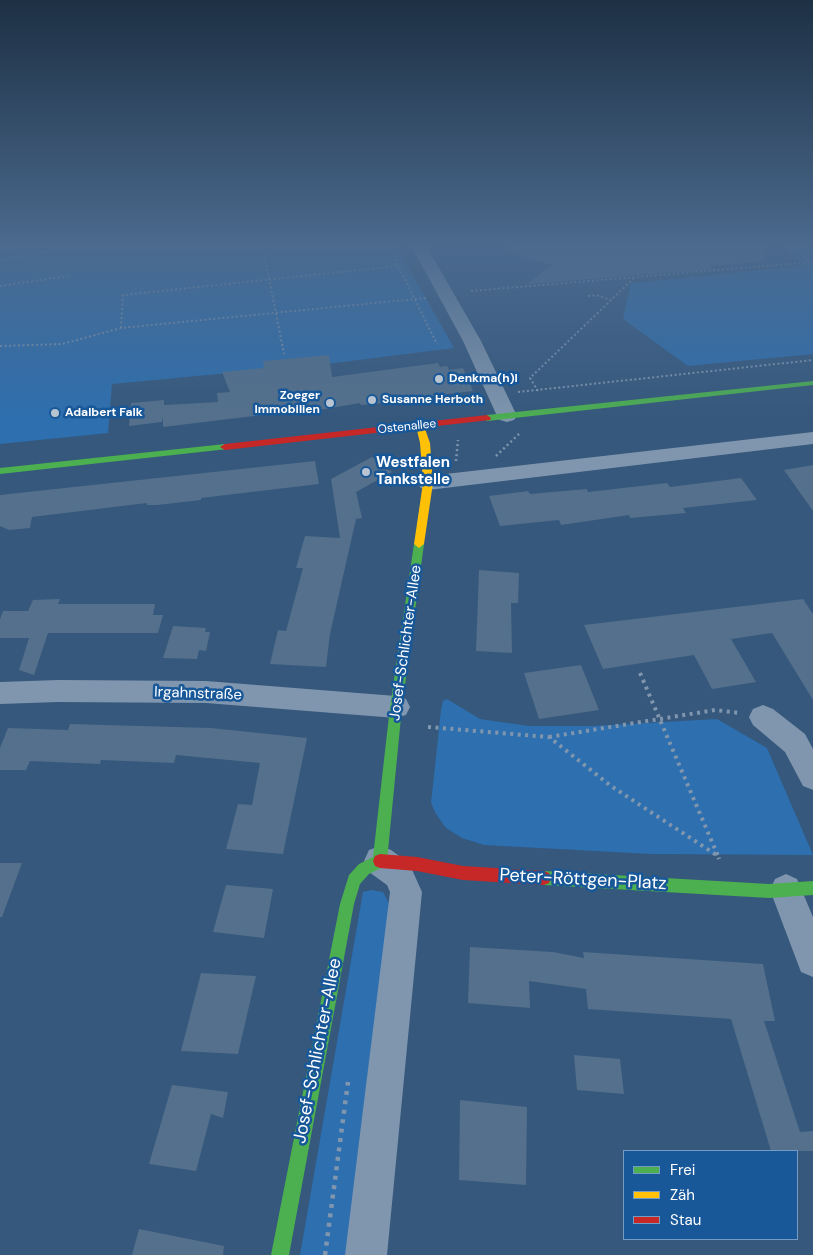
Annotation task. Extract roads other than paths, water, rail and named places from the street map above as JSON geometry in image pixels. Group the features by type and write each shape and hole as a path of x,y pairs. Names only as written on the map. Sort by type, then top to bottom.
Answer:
{"street":[{"path":"452,306 468,334 507,416"},
{"name":"Ostenallee","path":"0,471 813,383"},
{"name":"Josef-Schlichter-Allee","path":"280,1255 287,1209 346,904 354,880 364,869 380,861 396,707 428,483 425,443 420,426"},
{"path":"428,483 813,438"},
{"name":"Irgahnstraße","path":"0,693 58,691 206,692 396,707"},
{"path":"763,717 795,743 813,777"},
{"path":"366,1255 406,892 398,874 380,861"},
{"name":"Peter-Röttgen-Platz","path":"380,861 417,864 462,873 732,888 799,889 812,952"}],"place":[{"name":"Denkma(h)l","path":"439,379"},
{"name":"Susanne Herboth","path":"372,400"},
{"name":"Zoeger Immobilien","path":"330,403"},
{"name":"Adalbert Falk","path":"55,413"},
{"name":"Westfalen Tankstelle","path":"366,472"}]}
